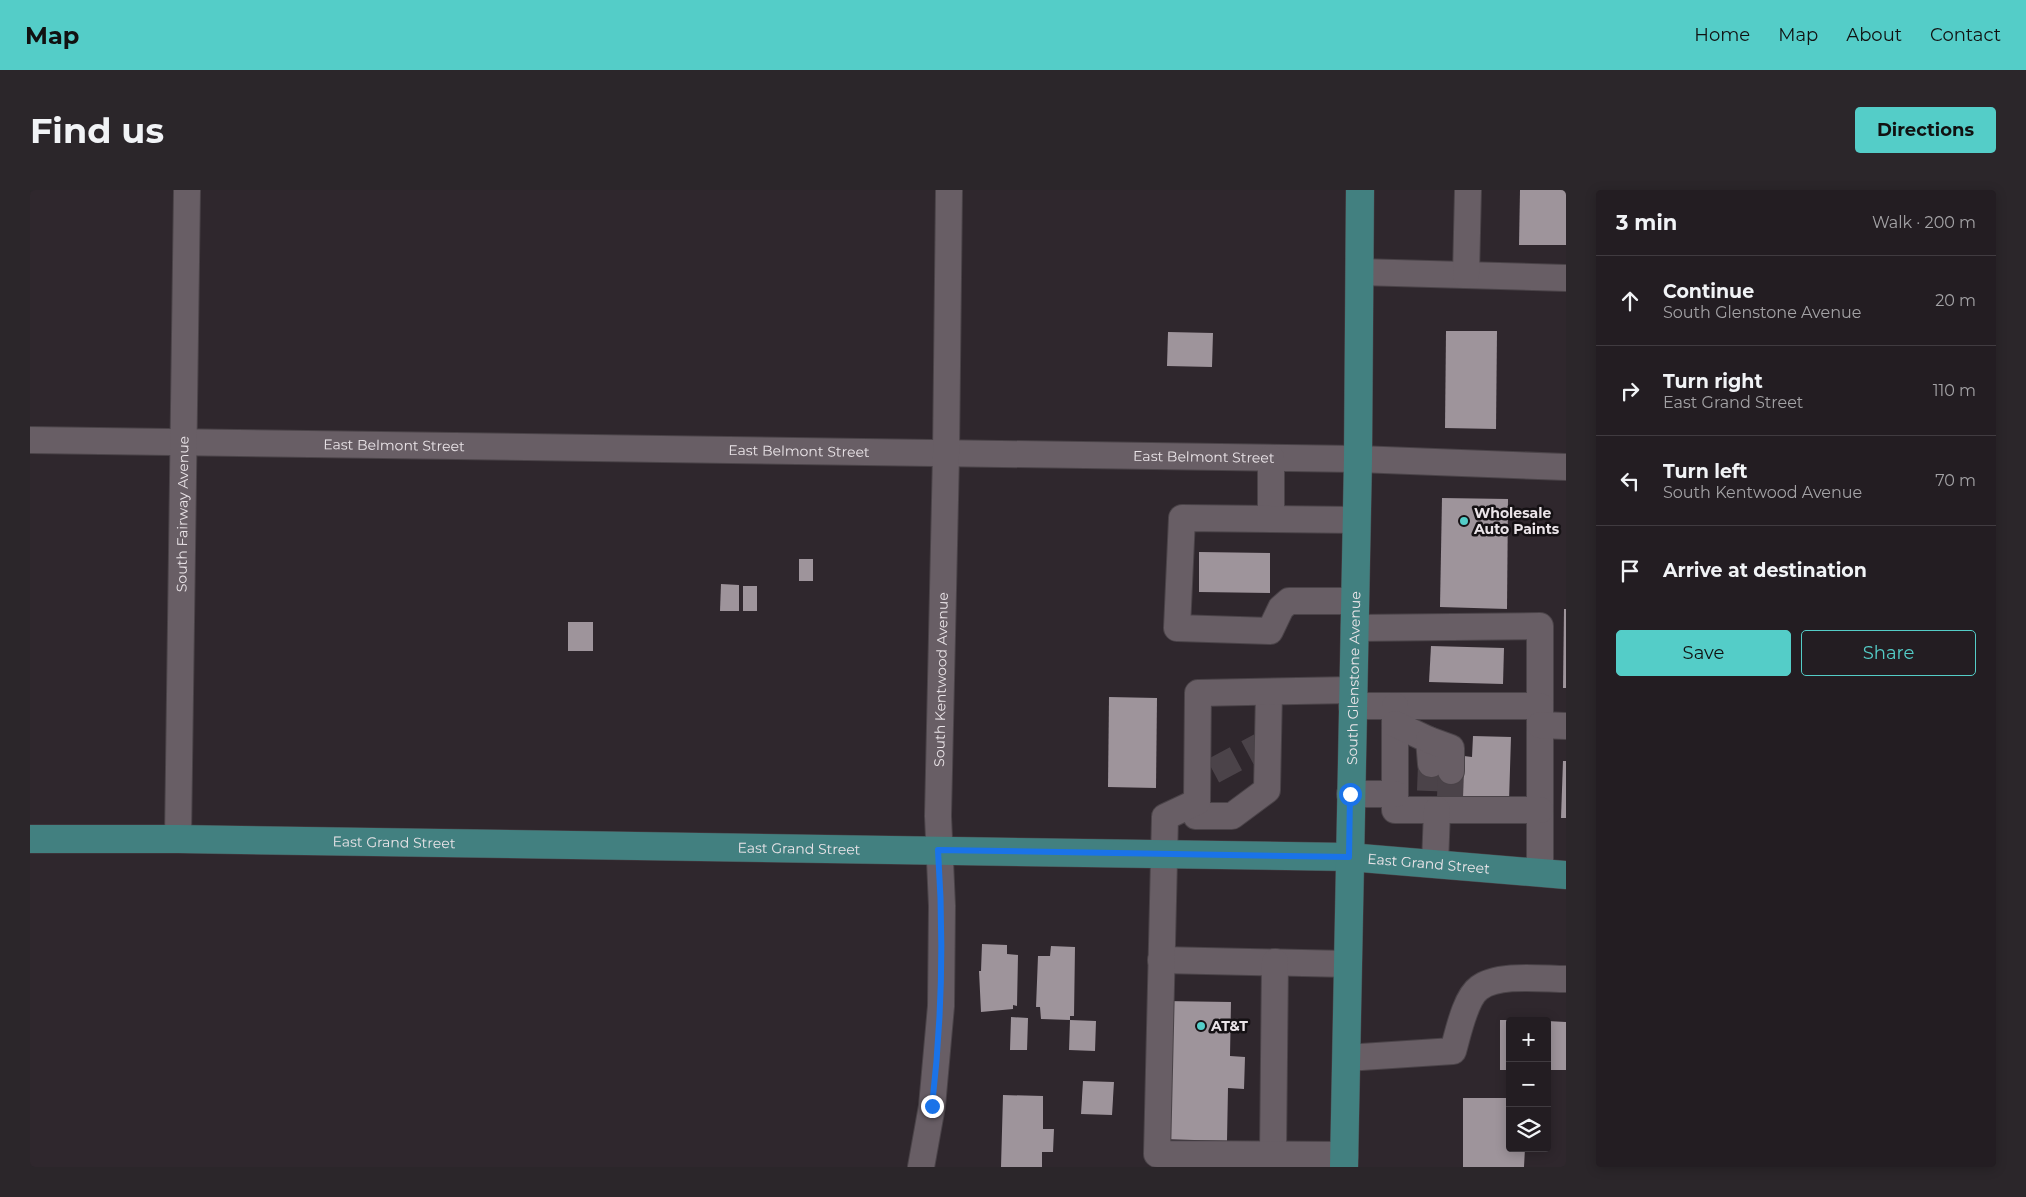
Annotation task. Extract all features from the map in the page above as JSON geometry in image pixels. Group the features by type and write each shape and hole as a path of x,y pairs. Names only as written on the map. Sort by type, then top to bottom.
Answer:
{"main road":[{"name":"South Glenstone Avenue","path":"1345,1161 1350,794 1358,459 1360,190"},
{"name":"East Grand Street","path":"30,839 178,839 1349,857 1566,875"}],"street":[{"name":"South Fairway Avenue","path":"178,839 187,190"},
{"name":"South Kentwood Avenue","path":"921,1167 932,1106 941,1006 942,906 938,850 949,190"},
{"path":"1466,275 1468,190"},
{"path":"1360,272 1566,278"},
{"name":"East Belmont Street","path":"30,440 946,455 1358,459 1566,466"},
{"path":"1271,458 1271,519"},
{"path":"1354,601 1289,601 1281,608 1270,631 1177,628 1182,518 1356,520"},
{"path":"1354,628 1540,626 1540,872"},
{"path":"1269,692 1264,745 1267,790 1232,816 1196,816 1202,784 1198,693 1269,692 1352,698 1395,715 1540,716 1566,726"},
{"path":"1395,715 1437,758"},
{"path":"1395,715 1395,810 1439,804 1540,810"},
{"path":"1202,784 1165,817 1162,854 1157,1154 1273,1155 1345,1161"},
{"path":"1350,794 1395,794"},
{"path":"1435,864 1439,804"},
{"path":"1161,960 1347,964"},
{"path":"1273,1155 1275,962"},
{"path":"1346,1058 1453,1051 1466,1007 1478,988 1500,979 1566,979"}],"building":[{"path":"1520,190 1566,190 1566,245 1519,245"},
{"path":"1446,331 1497,331 1496,429 1445,428"},
{"path":"1168,332 1213,333 1212,367 1167,366"},
{"path":"1442,498 1508,499 1507,609 1440,607"},
{"path":"1199,552 1270,553 1270,593 1199,592"},
{"path":"799,559 813,559 813,581 799,581"},
{"path":"721,584 739,585 739,611 720,611"},
{"path":"743,586 757,586 757,611 743,611"},
{"path":"1564,609 1566,609 1566,688 1563,688"},
{"path":"568,622 593,622 593,651 568,651"},
{"path":"1431,646 1504,648 1503,684 1429,682"},
{"path":"1109,697 1157,698 1156,788 1108,787"},
{"path":"1473,736 1511,737 1509,801 1462,800 1464,756 1472,757"},
{"path":"1563,761 1566,761 1566,818 1561,818"},
{"path":"982,944 1007,945 1007,954 1018,955 1017,1006 1013,1005 1013,1009 981,1012 979,971 981,971"},
{"path":"1051,946 1075,947 1074,1016 1070,1016 1070,1020 1041,1019 1040,1007 1036,1007 1038,956 1050,956"},
{"path":"1164,1001 1231,1002 1230,1056 1245,1057 1244,1089 1228,1088 1227,1141 1161,1139"},
{"path":"1011,1017 1028,1018 1027,1050 1010,1050"},
{"path":"1070,1020 1096,1021 1095,1051 1069,1050"},
{"path":"1500,1020 1506,1020 1506,1070 1500,1070"},
{"path":"1551,1021 1566,1022 1566,1070 1551,1070"},
{"path":"1083,1081 1114,1082 1112,1115 1081,1114"},
{"path":"1003,1095 1043,1096 1043,1129 1054,1129 1053,1152 1042,1152 1042,1167 1001,1167"},
{"path":"1463,1098 1506,1098 1506,1152 1525,1152 1524,1167 1463,1167"}],"tunnel":[{"path":"1213,771 1260,746"},
{"path":"1430,791 1431,764"},
{"path":"1450,798 1451,771"}],"place":[{"name":"Wholesale Auto Paints","path":"1464,521"},
{"name":"AT&T","path":"1201,1026"}],"route":[{"path":"932,1106 941,1006 942,906 938,850 1349,857 1350,794"}]}
